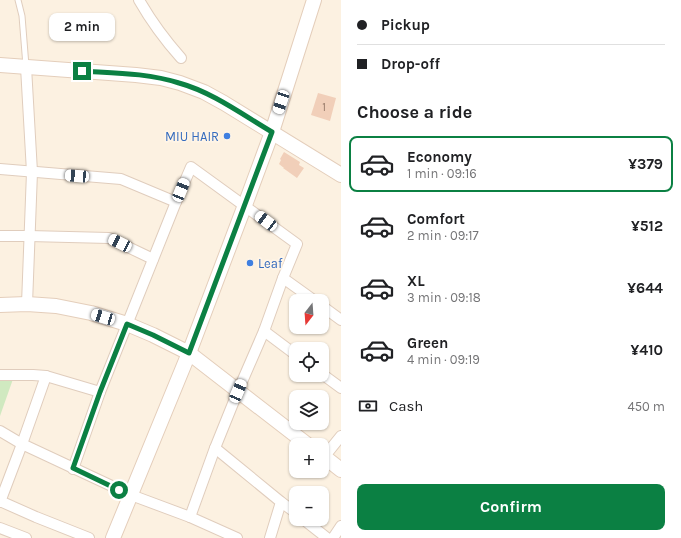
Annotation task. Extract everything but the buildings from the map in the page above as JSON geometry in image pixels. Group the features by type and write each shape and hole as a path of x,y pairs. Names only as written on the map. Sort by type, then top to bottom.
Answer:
{"street":[{"path":"139,0 164,38 181,58"},
{"path":"113,538 189,353 245,205 272,132 314,0"},
{"path":"0,65 136,75 161,78 180,83 204,92 341,175"},
{"path":"26,67 32,172 26,304"},
{"path":"73,468 100,392 191,167 297,244 264,331 215,448 190,517"},
{"path":"0,169 121,179 176,202"},
{"path":"0,236 109,238 153,259"},
{"path":"283,278 305,294"},
{"path":"0,305 26,304 56,306 91,313 127,324 153,335 189,353 299,438"},
{"path":"329,311 341,320"},
{"path":"264,331 289,349"},
{"path":"0,374 46,376 100,392"},
{"path":"46,376 0,502 88,538"},
{"path":"329,379 341,388"},
{"path":"0,431 22,444 131,495 190,517 237,538"},
{"path":"329,449 341,436"},
{"path":"215,448 289,508"},
{"path":"329,461 341,470"},
{"path":"270,538 281,502"},
{"path":"312,526 327,538"},
{"path":"333,538 341,526"},
{"path":"0,528 26,538"}],"lane":[{"path":"18,0 22,16 26,67"}],"green space":[{"path":"13,379 0,416 0,381"}],"place":[{"name":"MIU HAIR","path":"227,136"},
{"name":"Leaf","path":"250,263"}],"route":[{"path":"82,71 161,78 180,83 204,92 272,132 189,353 127,324 100,392 73,468 119,490"}]}
